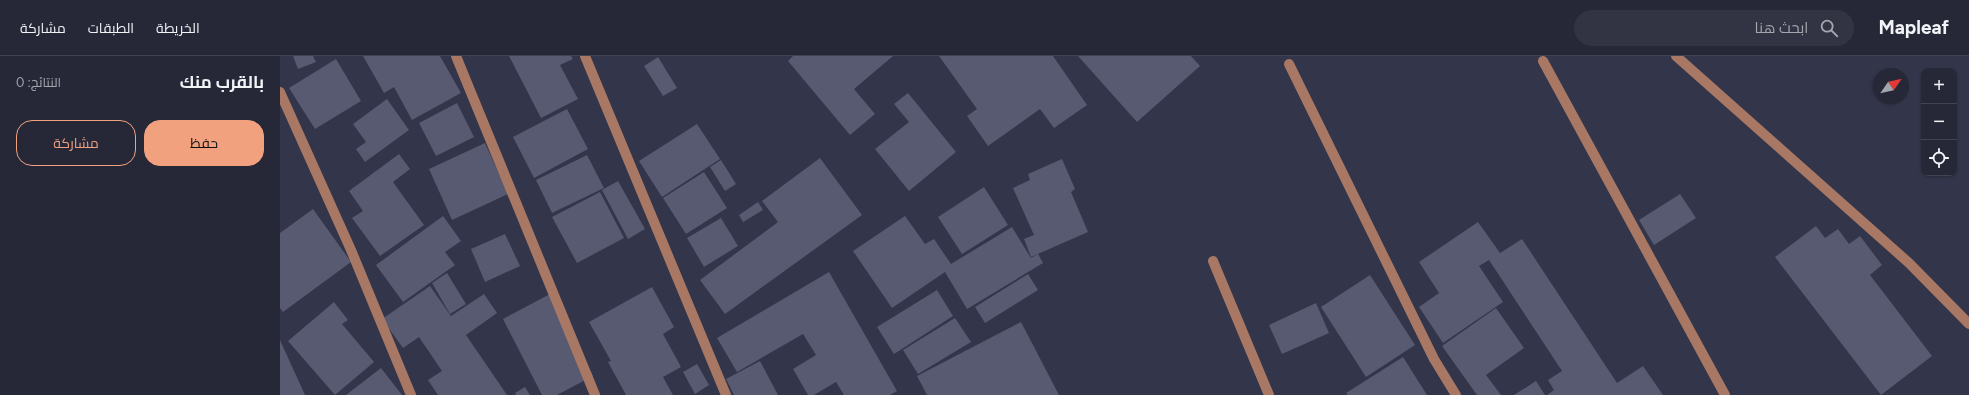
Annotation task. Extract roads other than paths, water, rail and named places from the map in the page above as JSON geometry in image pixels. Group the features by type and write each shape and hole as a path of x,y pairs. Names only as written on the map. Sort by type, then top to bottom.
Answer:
{"street":[{"path":"456,56 595,395"},
{"path":"585,56 726,395"},
{"path":"1676,56 1909,263 1969,324"},
{"path":"1543,61 1725,395"},
{"path":"1289,64 1434,359 1456,395"},
{"path":"280,92 351,250 411,395"},
{"path":"1213,261 1269,395"}]}
